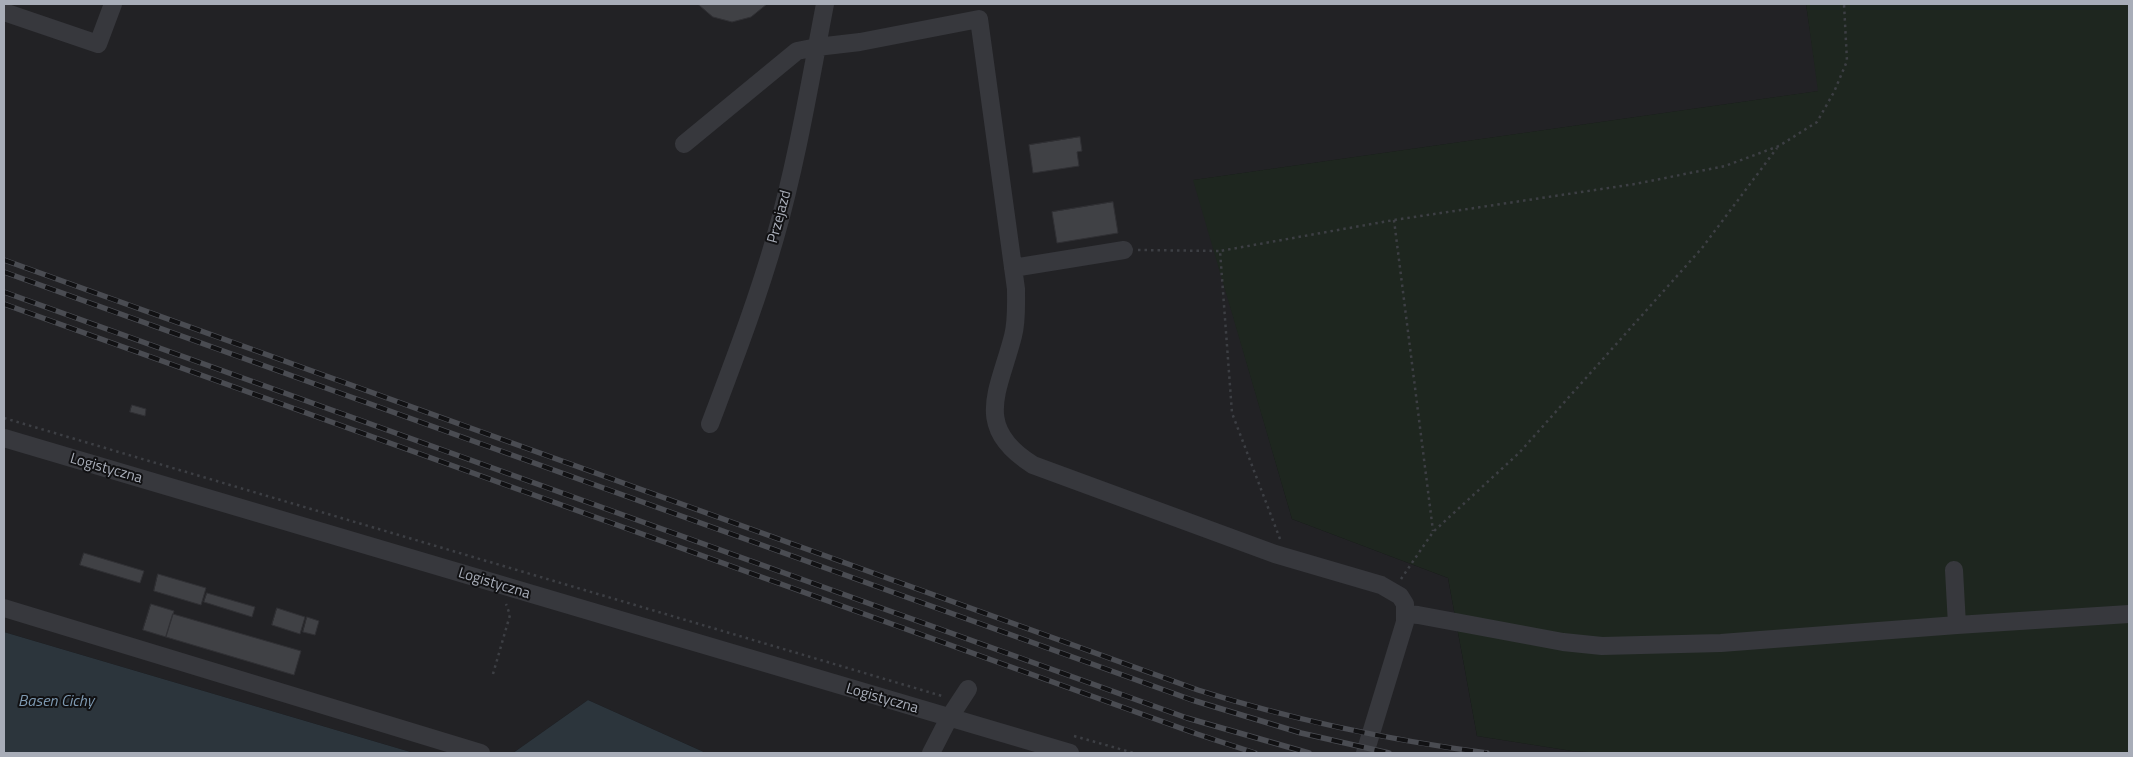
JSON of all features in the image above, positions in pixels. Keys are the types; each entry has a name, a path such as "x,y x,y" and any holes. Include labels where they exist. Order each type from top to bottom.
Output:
{"street":[{"path":"4,12 98,44 113,4"},
{"name":"Przejazd","path":"710,424 756,302 775,238 789,184 825,4"},
{"path":"684,144 797,51 860,42 979,19 1016,289 1014,334 999,382 995,404 995,419 999,432 1008,446 1019,456 1033,465 1062,477 1286,557 1381,586 1400,596 1405,604 1406,614 1365,753"},
{"path":"1013,268 1124,250"},
{"name":"Logistyczna","path":"4,438 1070,753"},
{"name":"Logistyczna","path":"4,443 39,449"},
{"path":"1954,570 1956,625"},
{"path":"4,608 480,753"},
{"path":"1406,614 1563,642 1602,646 1721,643 2129,614"},
{"path":"931,753 963,696"}],"path":[{"path":"1124,250 1220,251 1394,220 1634,184 1725,166 1778,146 1817,122 1834,92 1847,61 1844,4"},
{"path":"1393,591 1433,532 1526,446 1702,248 1778,146"},
{"path":"1394,220 1433,532"},
{"path":"1220,251 1232,413 1266,498 1286,557"},
{"path":"4,418 769,644 963,696"},
{"path":"493,674 510,615 506,603 498,596 490,593 499,564"}],"shaded area":[{"path":"4,4 1806,4 1819,91 1194,180 1292,519 1448,578 1477,736 1572,751 1603,753 706,753 588,700 513,753 414,753 4,632"},
{"path":"1806,4 2129,4 2129,753 1603,753 1572,751 1477,736 1448,578 1292,519 1193,180 1818,91"}],"water":[{"name":"Basen Cichy","path":"4,632 414,753 4,753"},
{"path":"588,700 706,753 513,753"}],"building":[{"path":"698,4 767,4 751,17 732,22 713,17"},
{"path":"1080,137 1082,151 1077,152 1079,166 1033,173 1029,145"},
{"path":"1113,202 1118,233 1057,243 1052,212"},
{"path":"132,405 146,409 145,416 130,412"},
{"path":"84,553 144,571 140,583 80,565"},
{"path":"158,574 206,588 201,605 154,591"},
{"path":"207,593 255,607 252,617 204,602"},
{"path":"151,604 174,611 166,637 143,630"},
{"path":"277,608 305,617 300,634 272,625"},
{"path":"173,614 301,651 294,675 166,637"},
{"path":"307,617 319,621 315,635 303,632"}],"railway":[{"path":"4,260 1198,690 1269,711 1341,728 1487,753"},
{"path":"4,272 1192,700 1301,733 1389,753"},
{"path":"4,292 1187,718 1309,753"},
{"path":"4,304 1197,734 1255,753"}]}
